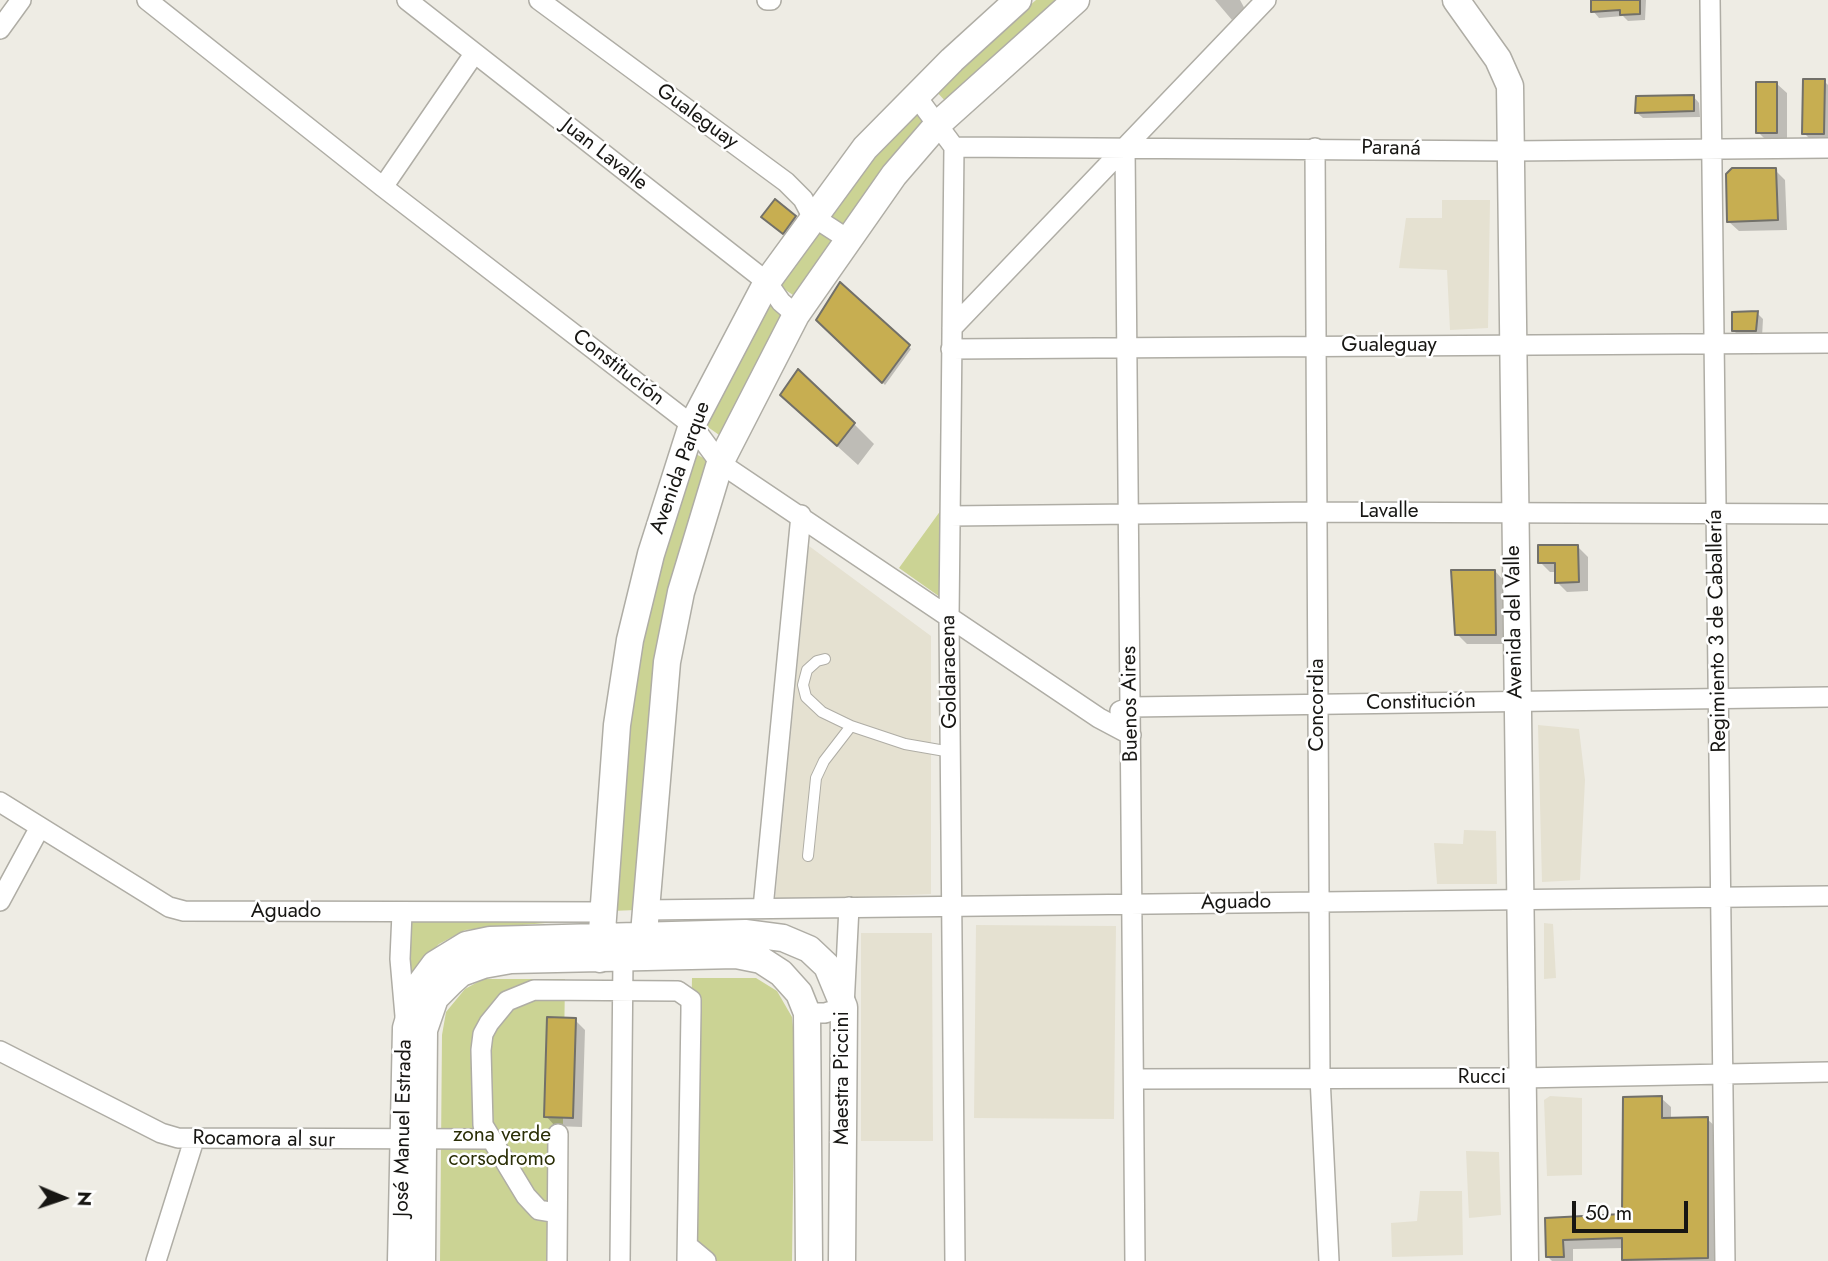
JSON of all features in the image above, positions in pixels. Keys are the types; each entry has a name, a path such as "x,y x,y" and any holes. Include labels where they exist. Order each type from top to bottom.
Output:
{"main road":[{"name":"Avenida Parque","path":"622,938 617,725 630,640 650,554 692,425 767,282 864,148 1017,0"},
{"name":"Avenida Parque","path":"622,938 681,592 720,463 796,315 894,175 939,124 1076,0"},
{"name":"Avenida del Valle","path":"1456,0 1498,59 1510,86 1513,512 1525,1261"},
{"name":"Maestra Piccini","path":"622,938 745,933 783,938 809,949 827,966 845,1007 842,1261"},
{"name":"Maestra Piccini","path":"622,938 761,960 799,993 807,1013 809,1261"},
{"name":"José Manuel Estrada","path":"422,1261 406,1028 418,987 435,964 466,945 490,940 622,938"},
{"path":"414,1140 424,1030 435,998 451,982 461,973 483,965 622,938"},
{"name":"José Manuel Estrada","path":"401,1261 414,1140"}],"street":[{"path":"0,29 21,0"},
{"name":"Constitución","path":"147,0 383,187 692,425 720,463 801,515 1099,719 1131,735"},
{"name":"Juan Lavalle","path":"407,0 767,282 781,302 796,315"},
{"name":"Gualeguay","path":"538,0 786,182 803,199 813,216 849,240"},
{"path":"952,328 1266,0"},
{"name":"Regimiento 3 de Caballería","path":"1710,0 1725,1261"},
{"path":"383,187 474,54"},
{"path":"916,96 954,147"},
{"name":"Paraná","path":"954,147 1511,151 1828,148"},
{"name":"Goldaracena","path":"954,147 949,618 954,906 955,1261"},
{"name":"Buenos Aires","path":"1125,147 1135,1261"},
{"name":"Concordia","path":"1315,148 1320,1077 1329,1261"},
{"name":"Gualeguay","path":"951,349 1828,343"},
{"name":"Lavalle","path":"950,516 1317,512 1828,514"},
{"path":"763,908 801,515"},
{"name":"Constitución","path":"1099,719 1131,707 1828,697"},
{"name":"Aguado","path":"0,802 169,907 196,911 402,913 622,938 763,908 1828,896"},
{"path":"0,901 40,827"},
{"path":"807,1013 825,1013 845,1007 849,907"},
{"path":"402,913 400,959 406,1028"},
{"path":"620,1261 622,938"},
{"path":"557,1213 540,1210 526,1196 489,1139 481,1111 483,1034 498,1010 520,993 534,990 678,991 691,1000 687,1254 706,1261"},
{"name":"Rocamora al sur","path":"0,1051 161,1133 194,1140 489,1139"},
{"name":"Rucci","path":"1135,1079 1521,1078 1828,1072"},
{"path":"557,1261 558,1134"},
{"path":"156,1261 194,1140"}],"lane":[{"path":"825,659 817,661 807,670 803,685 806,697 822,712 851,726 905,744 951,752"},
{"path":"808,856 816,778 824,761 851,726"}],"shaded area":[{"path":"1442,200 1490,200 1488,328 1450,330 1447,270 1399,268 1406,218 1442,218"},
{"path":"809,546 931,636 931,894 775,901"},
{"path":"1538,725 1579,729 1585,780 1580,880 1542,882"},
{"path":"1464,830 1496,831 1497,884 1437,884 1434,843 1463,844"},
{"path":"1544,923 1553,924 1556,978 1544,979"},
{"path":"976,925 1116,926 1114,1119 974,1118"},
{"path":"861,933 932,933 933,1141 861,1141"},
{"path":"1550,1096 1582,1098 1582,1175 1547,1176 1544,1100"},
{"path":"1466,1151 1499,1152 1501,1215 1469,1218"},
{"path":"1420,1191 1462,1191 1463,1255 1392,1257 1391,1223 1417,1221"}],"green space":[{"path":"1036,0 1064,0 947,103 935,90 939,85"},
{"path":"915,110 929,125 846,227 824,214"},
{"path":"815,226 835,241 799,299 775,283"},
{"path":"769,300 785,317 722,437 705,425"},
{"path":"696,454 714,464 636,910 611,911 623,725 651,590"},
{"path":"941,510 940,597 899,568"},
{"path":"411,920 569,921 465,930 439,944 410,974"},
{"path":"692,978 756,978 777,991 792,1017 795,1047 792,1261 686,1261"},
{"name":"zona verde corsodromo","path":"483,979 565,979 561,1261 440,1261 442,1035 446,1012 465,989"}],"building":[{"path":"1591,0 1640,0 1640,14 1620,15 1620,10 1591,12"},
{"path":"1803,79 1825,79 1824,134 1802,134"},
{"path":"1756,82 1777,82 1777,133 1756,133"},
{"path":"1694,95 1694,111 1635,113 1636,96"},
{"path":"1732,168 1776,168 1778,220 1727,222 1726,174"},
{"path":"775,199 796,216 783,234 761,217"},
{"path":"840,282 910,345 882,383 816,320"},
{"path":"1758,311 1756,331 1732,331 1732,312"},
{"path":"798,369 855,423 837,446 780,395"},
{"path":"1538,545 1578,545 1579,582 1555,583 1555,563 1538,563"},
{"path":"1451,570 1495,570 1496,635 1455,635"},
{"path":"547,1017 576,1018 573,1118 544,1117"},
{"path":"1662,1096 1662,1118 1708,1117 1708,1258 1622,1260 1622,1238 1563,1240 1564,1257 1546,1257 1545,1218 1622,1214 1623,1097"}]}
